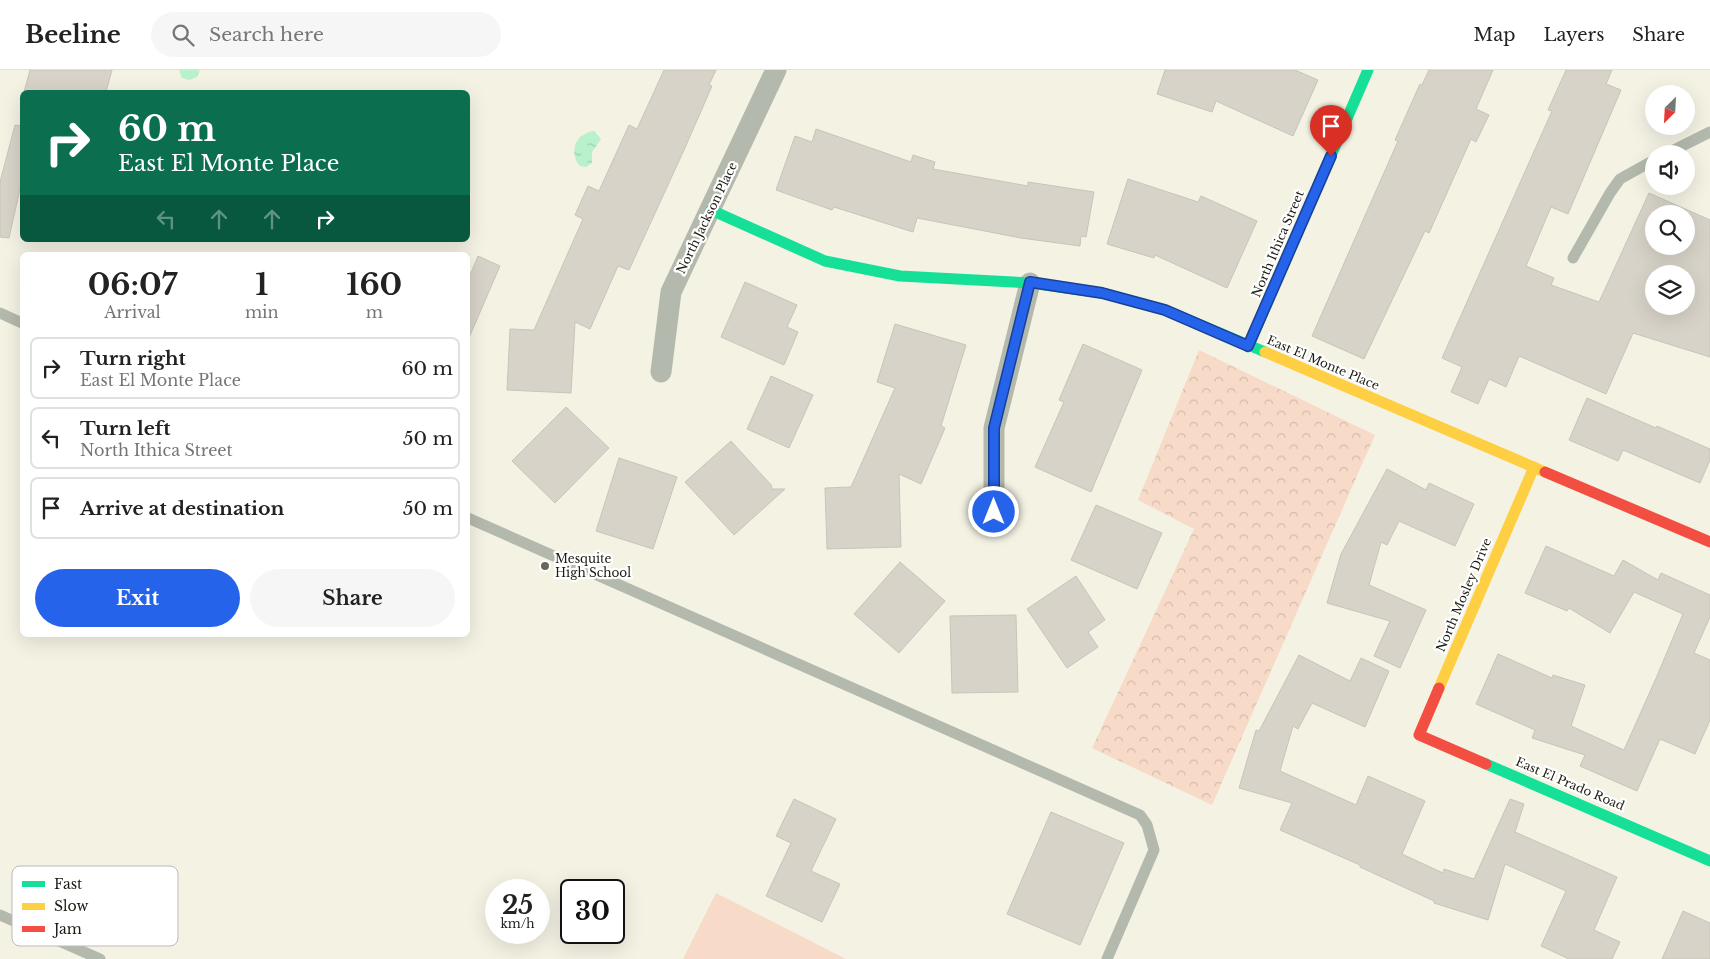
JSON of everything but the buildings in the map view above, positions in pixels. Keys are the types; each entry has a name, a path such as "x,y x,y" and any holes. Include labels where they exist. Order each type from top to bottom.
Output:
{"street":[{"name":"North Jackson Place","path":"662,372 671,292 712,210 776,70"},
{"name":"North Ithica Street","path":"1248,346 1368,70"},
{"name":"East El Monte Place","path":"712,210 825,261 900,276 1030,282 1102,293 1165,310 1710,542"},
{"path":"994,512 994,428 1030,282"},
{"name":"North Mosley Drive","path":"1419,735 1534,467"},
{"name":"East El Prado Road","path":"1419,735 1710,861"}],"lane":[{"path":"1684,145 1710,132"},
{"path":"1573,258 1610,193 1620,180 1645,165"},
{"path":"0,313 20,322"},
{"path":"470,519 1140,815 1152,839 1154,850 1106,959"},
{"path":"0,916 12,921"},
{"path":"70,946 100,959"}],"green space":[{"path":"1199,350 1375,435 1212,805 1092,748 1194,529 1138,500"},
{"path":"716,893 846,959 683,959"}],"water":[{"path":"179,70 200,70 197,77 189,80 182,78"},
{"path":"594,131 601,139 592,152 592,163 586,167 580,166 575,155 575,145 582,136"}],"traffic: fast":[{"path":"1248,347 1368,70"},
{"path":"711,210 825,261 900,276 1030,283 1102,293 1165,310 1265,352"},
{"path":"1486,764 1710,861"}],"traffic: slow":[{"path":"1265,352 1545,472"},
{"path":"1439,688 1534,467"}],"traffic: jam":[{"path":"1545,472 1710,542"},
{"path":"1439,688 1419,735 1486,764"}],"place":[{"name":"Mesquite High School","path":"545,566"}],"route":[{"path":"994,512 994,428 1030,282 1102,293 1165,310 1248,346 1331,156"}]}
